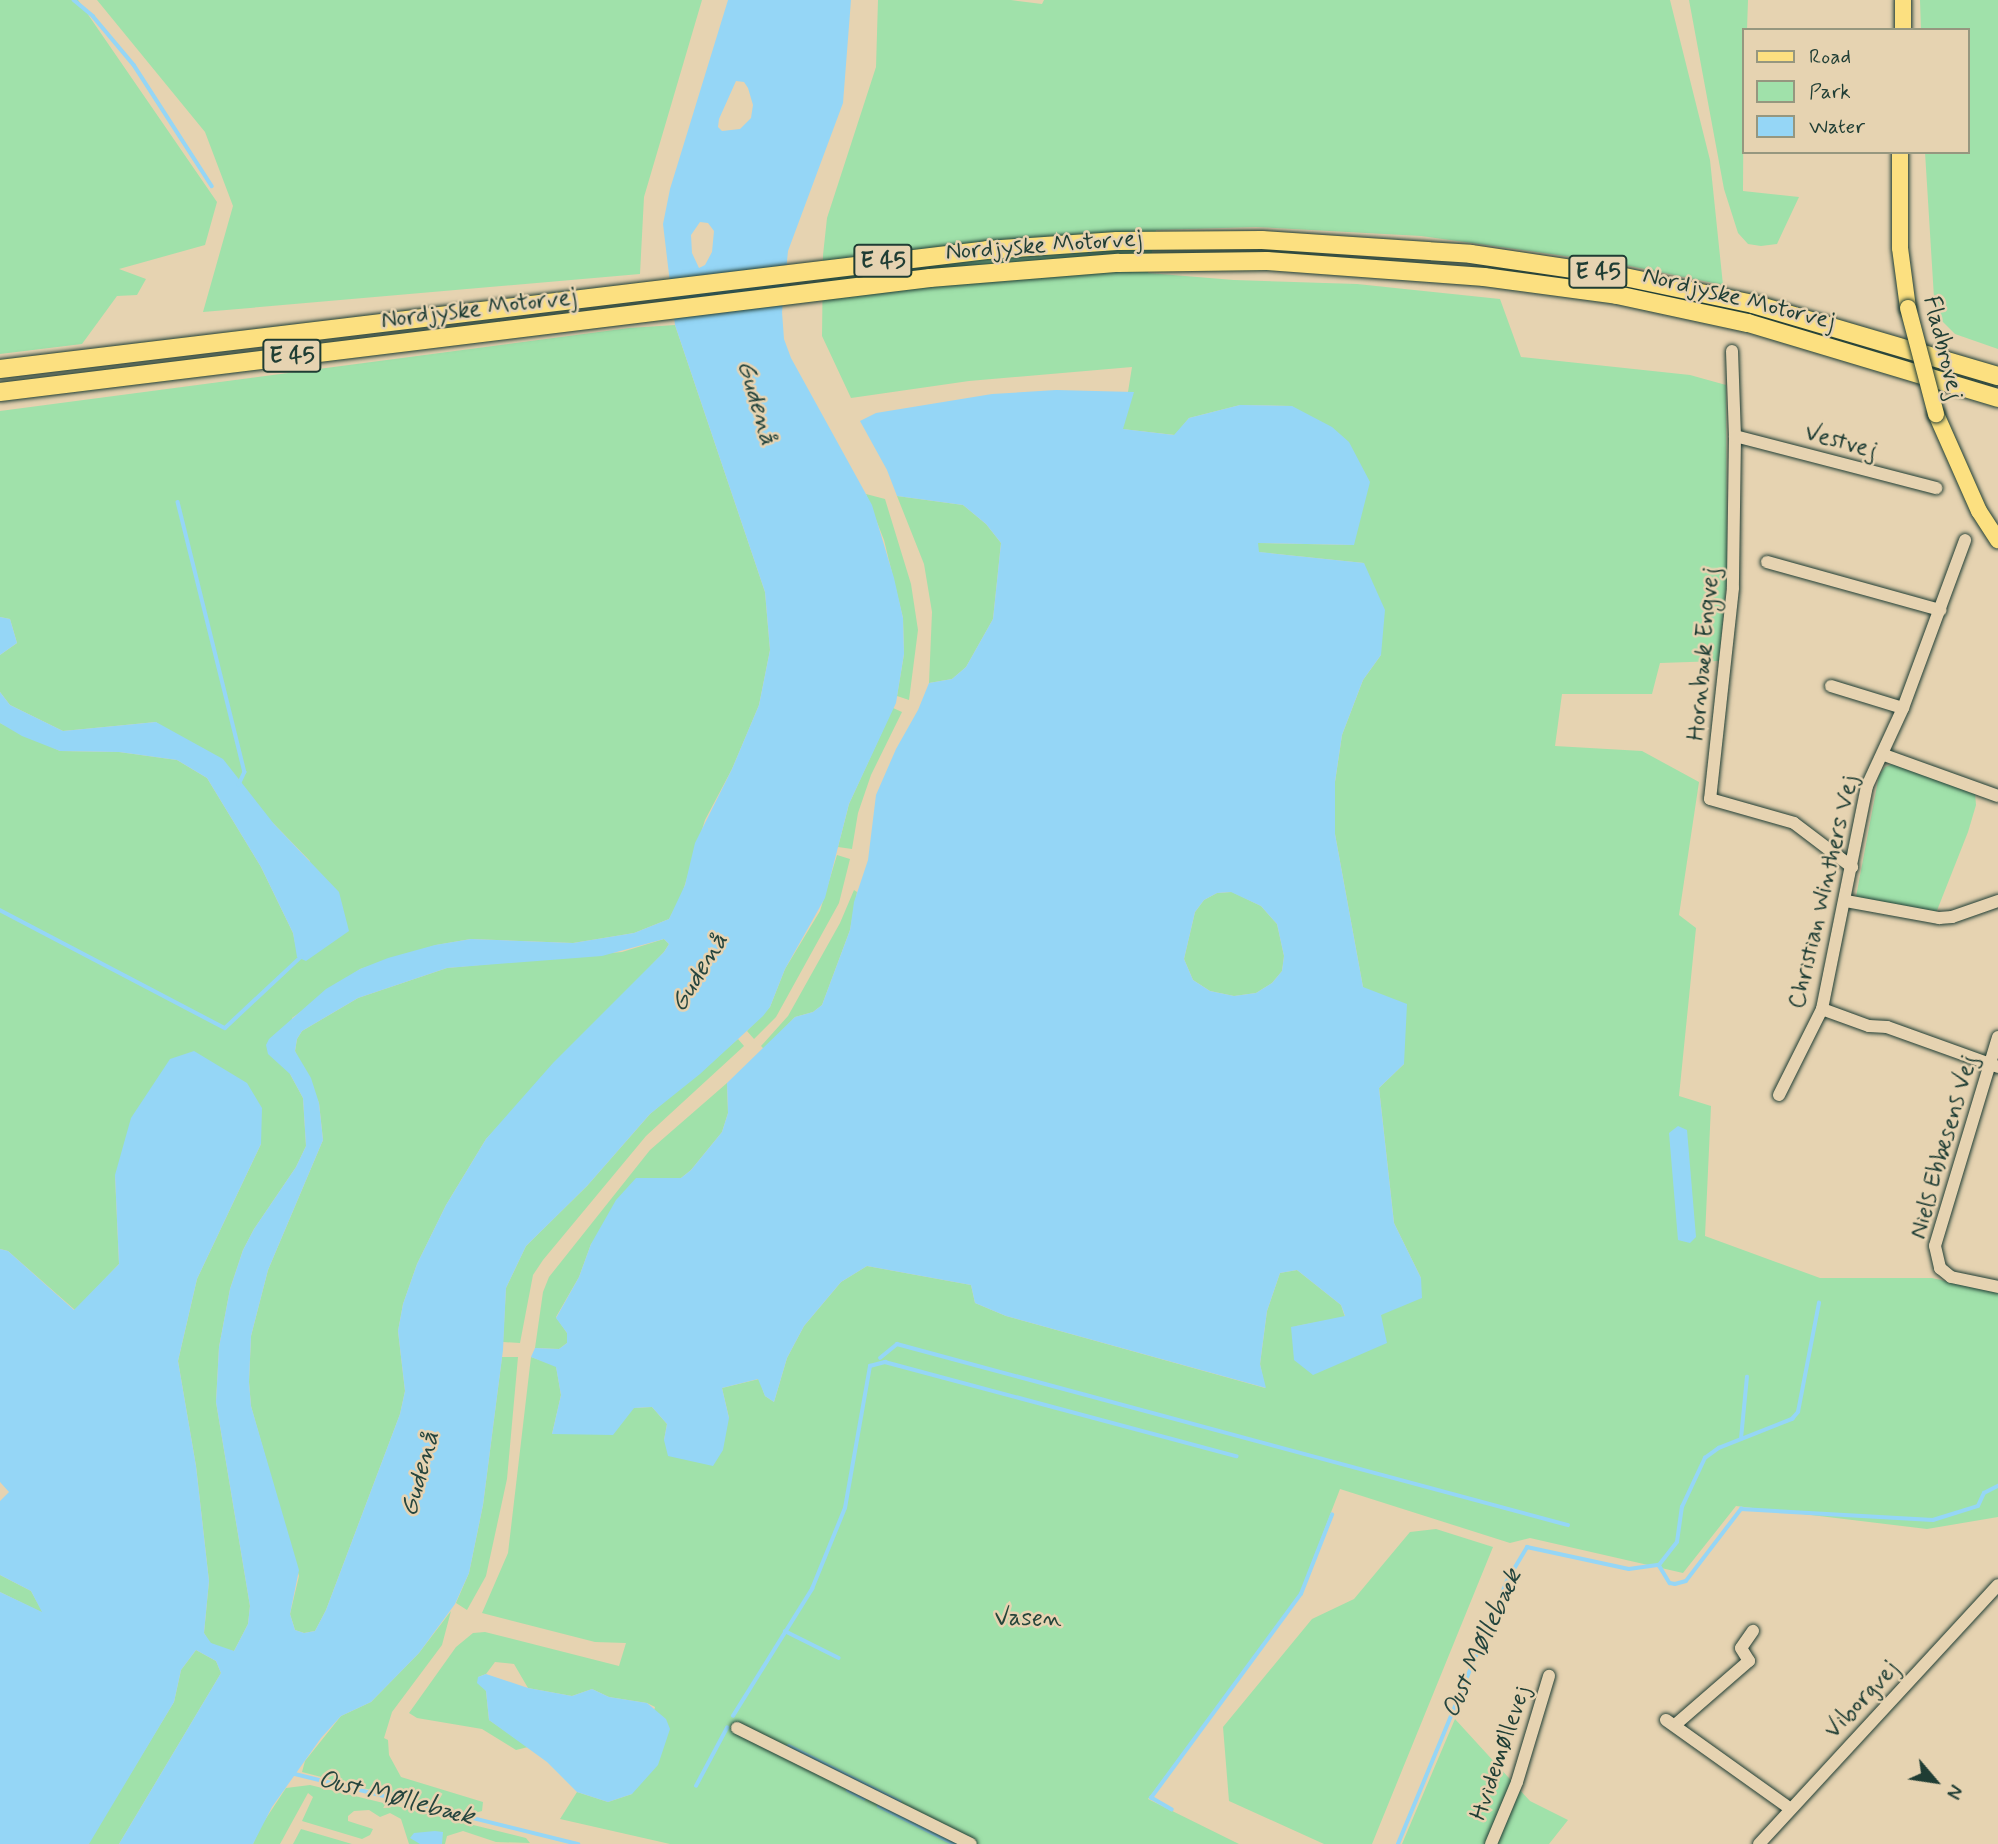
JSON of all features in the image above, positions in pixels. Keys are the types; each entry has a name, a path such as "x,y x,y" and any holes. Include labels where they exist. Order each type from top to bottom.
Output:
{"highway":[{"name":"Nordjyske Motorvej","path":"0,367 988,250 1186,240 1262,240 1471,254 1620,276 1753,304 1998,376"},
{"name":"Nordjyske Motorvej","path":"0,392 990,272 1186,262 1268,261 1485,276 1617,295 1748,323 1998,398"}],"main road":[{"path":"1903,0 1903,28"},
{"name":"Fladbrovej","path":"1900,154 1900,248 1908,309 1937,414 1979,511 1998,540"}],"street":[{"name":"Hornbæk Engvej","path":"1732,351 1735,436 1733,588 1710,799 1794,823 1852,867"},
{"name":"Vestvej","path":"1735,436 1936,488"},
{"name":"Christian Winthers Vej","path":"1779,1095 1822,1009 1846,901 1867,786 1884,755 1903,708 1965,541"},
{"path":"1767,562 1940,610"},
{"path":"1831,686 1903,708"},
{"path":"1884,755 1998,796"},
{"path":"1846,901 1939,918 1952,917 1998,901"},
{"path":"1822,1009 1869,1026 1887,1027 1993,1065"},
{"name":"Niels Ebbesens Vej","path":"1998,1037 1993,1065 1935,1246 1940,1268 1951,1277 1998,1287"},
{"name":"Viborgvej","path":"1759,1844 1998,1585"},
{"path":"1754,1632 1741,1648 1749,1661 1671,1723 1791,1809"},
{"name":"Hvidemøllevej","path":"1491,1844 1517,1782 1549,1676"},
{"path":"737,1728 971,1844"}],"green space":[{"path":"0,0 78,0 217,202 205,245 119,269 146,279 137,295 117,296 82,344 0,354"},
{"path":"97,0 702,0 644,197 640,274 203,312 233,206 205,132"},
{"name":"Vasen","path":"878,0 1011,0 1042,4 1044,0 1670,0 1710,160 1723,285 1615,263 1421,236 1256,227 1156,230 1148,273 1234,280 1357,284 1500,299 1521,357 1690,375 1726,385 1727,577 1719,661 1660,663 1652,694 1562,694 1555,746 1642,751 1699,782 1679,915 1696,928 1679,1096 1711,1106 1705,1236 1820,1278 1932,1278 1998,1293 1998,1517 1927,1529 1736,1506 1683,1573 1530,1538 1510,1543 1340,1489 1298,1598 1148,1799 1239,1844 670,1844 560,1819 577,1792 608,1802 632,1794 655,1707 647,1703 609,1697 592,1689 572,1696 528,1688 514,1664 495,1662 486,1674 478,1677 486,1691 489,1720 528,1747 516,1750 482,1729 417,1718 409,1713 456,1647 473,1633 485,1632 619,1666 626,1643 595,1642 482,1613 508,1553 531,1357 556,1366 561,1395 552,1434 634,1408 652,1407 667,1424 664,1440 729,1418 722,1388 759,1379 765,1396 774,1402 787,1358 804,1326 841,1282 867,1266 971,1285 975,1303 1006,1316 1265,1388 1260,1364 1267,1311 1280,1273 1297,1270 1341,1305 1345,1317 1291,1327 1381,1315 1421,1278 1394,1223 1379,1088 1404,1064 1363,987 1335,834 1335,782 1342,735 1363,680 1381,655 1364,563 1258,552 1258,543 1354,545 1292,406 1240,405 1189,418 1175,435 1122,429 1132,367 969,381 851,398 822,336 823,255 827,218 876,67"},
{"path":"1689,0 1748,0 1747,28 1742,28 1743,191 1799,197 1777,244 1748,244 1738,233 1724,189"},
{"path":"1920,0 1998,0 1998,349 1955,334 1935,314 1925,154 1970,154 1970,28 1921,28"},
{"path":"675,325 765,592 770,650 759,705 732,769 705,820 682,894 669,919 634,933 573,943 471,939 436,945 360,969 292,1018 290,1074 303,1098 306,1146 296,1167 243,1250 230,1289 219,1347 216,1402 250,1606 248,1624 234,1651 226,1650 210,1643 204,1633 209,1581 196,1466 178,1361 197,1279 261,1144 115,1175 119,1264 75,1310 8,1251 0,1249 0,723 60,751 119,752 177,760 207,778 261,867 293,933 298,957 310,861 274,824 156,722 63,731 10,705 0,692 0,655 17,643 10,619 0,617 0,411 629,328"},
{"path":"866,494 885,499 911,584 918,630 909,700 897,696 904,654 903,618 884,540"},
{"path":"897,496 963,505 986,524 1001,543 993,619 966,667 952,679 929,683 932,612 924,564"},
{"path":"893,708 902,712 871,775 858,813 852,849 838,847 849,804"},
{"path":"1893,764 1975,793 1976,805 1968,832 1936,913 1856,897 1879,775 1885,767"},
{"path":"837,855 850,859 839,903 776,1017 754,1039 747,1031 770,1007 785,969 820,911"},
{"path":"854,890 857,892 850,930 822,1005 813,1012 795,1017 764,1049 761,1046 788,1016 840,923"},
{"path":"1232,892 1261,906 1277,924 1284,956 1282,971 1272,983 1256,993 1234,996 1210,991 1193,980 1184,959 1195,912 1204,900 1217,893"},
{"path":"664,939 669,944 664,952 486,1139 446,1205 417,1264 403,1304 398,1331 405,1391 400,1414 326,1610 315,1631 304,1633 295,1630 290,1614 299,1576 251,1406 249,1382 251,1336 268,1270 323,1140 319,1103 295,1051 297,1039 302,1031 358,998 447,968 622,952"},
{"path":"738,1039 744,1046 646,1136 543,1260 533,1275 520,1343 503,1342 506,1288 526,1246 587,1186 650,1114"},
{"path":"727,1083 728,1113 722,1132 691,1170 681,1178 667,1179 591,1244 579,1277 556,1317 567,1333 567,1343 559,1349 535,1348 543,1292 549,1277 650,1150"},
{"path":"502,1357 518,1357 507,1479 486,1576 467,1610 456,1603 469,1573 483,1505"},
{"path":"1436,1529 1493,1547 1372,1844 1324,1844 1229,1801 1223,1727 1312,1619 1354,1599 1410,1532"},
{"path":"0,1575 31,1591 43,1613 0,1592"},
{"path":"451,1611 442,1645 392,1712 384,1738 388,1740 389,1755 401,1777 483,1802 482,1811 467,1815 302,1772 305,1761 341,1716 371,1702 419,1653"},
{"path":"196,1650 216,1661 221,1673 119,1844 88,1844 174,1702 181,1670"},
{"path":"1455,1719 1530,1801 1568,1820 1549,1844 1402,1844"},
{"path":"310,1785 526,1838 530,1843 496,1842 463,1831 447,1836 445,1844 409,1844 401,1819 390,1813 380,1817 369,1810 354,1811 348,1816 348,1821 373,1829 370,1835 362,1839 302,1821 313,1797 308,1793 280,1844 253,1844 261,1826 286,1788"},
{"path":"301,1829 352,1844 293,1844"}],"water":[{"name":"Gudenå","path":"728,0 851,0 843,103 788,251 782,312 784,339 791,358 872,505 903,618 904,654 896,703 849,804 825,898 785,969 770,1007 763,1016 700,1074 650,1114 587,1186 526,1246 506,1288 503,1350 483,1505 469,1573 455,1604 419,1653 371,1702 341,1716 321,1738 272,1807 253,1844 119,1844 221,1673 216,1661 196,1650 181,1670 174,1702 89,1844 0,1844 0,1592 42,1612 31,1591 0,1575 0,1501 9,1492 0,1482 0,1249 8,1251 74,1310 119,1264 115,1175 131,1118 170,1059 194,1051 247,1083 262,1108 261,1144 197,1279 178,1361 196,1466 209,1581 204,1633 211,1643 234,1651 248,1624 250,1606 216,1402 219,1347 230,1289 243,1250 296,1167 306,1146 303,1098 290,1074 268,1054 266,1045 269,1039 326,989 360,969 388,958 435,945 471,939 573,943 634,933 669,919 685,885 695,843 732,769 759,705 770,650 765,592 675,325 663,224 670,189","holes":["736,81 744,82 748,88 753,105 751,118 740,129 722,131 718,127 719,119","700,222 708,223 714,231 712,252 705,265 699,268 692,253 691,235","664,939 669,944 553,1063 486,1139 446,1205 417,1264 403,1304 398,1331 405,1391 400,1414 326,1610 315,1631 304,1633 295,1630 290,1614 299,1570 251,1406 249,1382 251,1336 268,1270 323,1140 319,1103 311,1078 295,1051 297,1039 302,1031 358,998 447,968 602,956"]},
{"path":"1056,390 1134,392 1123,429 1174,435 1189,418 1240,405 1292,406 1332,427 1349,442 1370,482 1354,545 1258,543 1259,552 1364,563 1385,610 1381,655 1363,680 1342,735 1335,782 1335,834 1363,987 1407,1004 1404,1064 1379,1088 1394,1223 1421,1278 1422,1298 1381,1315 1387,1343 1313,1375 1294,1360 1291,1327 1345,1316 1341,1305 1297,1270 1280,1273 1267,1311 1260,1364 1266,1388 1006,1316 975,1303 971,1285 867,1266 841,1282 804,1326 787,1358 774,1402 765,1396 758,1379 722,1388 729,1418 723,1450 713,1466 668,1456 664,1440 667,1424 652,1407 634,1408 613,1435 552,1434 561,1395 556,1367 531,1357 535,1348 559,1349 567,1343 567,1333 556,1318 579,1277 591,1244 616,1200 636,1178 681,1178 691,1170 722,1132 728,1113 727,1083 795,1017 813,1012 822,1005 850,930 854,902 868,860 876,795 896,749 918,710 929,683 952,679 966,667 993,619 1001,543 986,524 963,505 897,496 887,470 860,421 876,413 992,394","holes":["1231,892 1261,906 1277,924 1284,956 1282,971 1272,983 1256,993 1234,996 1210,991 1193,980 1184,959 1195,912 1204,900 1217,893"]},
{"path":"0,617 10,619 17,643 0,655"},
{"path":"0,692 10,705 63,731 156,722 223,759 274,824 339,892 349,931 306,961 297,957 293,933 261,867 207,778 177,760 119,752 60,751 22,736 0,723"},
{"path":"1678,1126 1687,1130 1696,1237 1690,1243 1678,1240 1669,1133"},
{"path":"486,1674 528,1688 572,1696 592,1689 609,1697 647,1703 666,1719 670,1729 658,1765 632,1794 608,1802 577,1792 547,1762 489,1720 486,1691 477,1683 478,1677"},
{"path":"443,1832 442,1844 420,1844 410,1838 414,1833"}],"waterway":[{"path":"74,0 93,16 134,65 212,186"},
{"path":"178,502 245,772 239,785"},
{"path":"0,910 225,1028 302,956"},
{"path":"1659,1565 1677,1542 1682,1507 1705,1458 1719,1448 1792,1419 1798,1412 1819,1303"},
{"path":"880,1358 897,1344 1568,1525"},
{"path":"733,1716 812,1589 845,1508 870,1366 885,1362 1237,1456"},
{"path":"1741,1439 1747,1377"},
{"name":"Oust Møllebæk","path":"1398,1844 1508,1579 1527,1547 1629,1569 1659,1565 1670,1583 1675,1584 1686,1581 1741,1509 1933,1520 1978,1506 1984,1493 1998,1486"},
{"path":"1172,1810 1151,1798 1301,1594 1332,1515"},
{"path":"785,1631 839,1658"},
{"path":"696,1786 727,1728"},
{"path":"789,1746 900,1802"},
{"name":"Oust Møllebæk","path":"291,1773 578,1844"},
{"path":"848,1790 864,1798"},
{"path":"879,1806 955,1844"}]}
